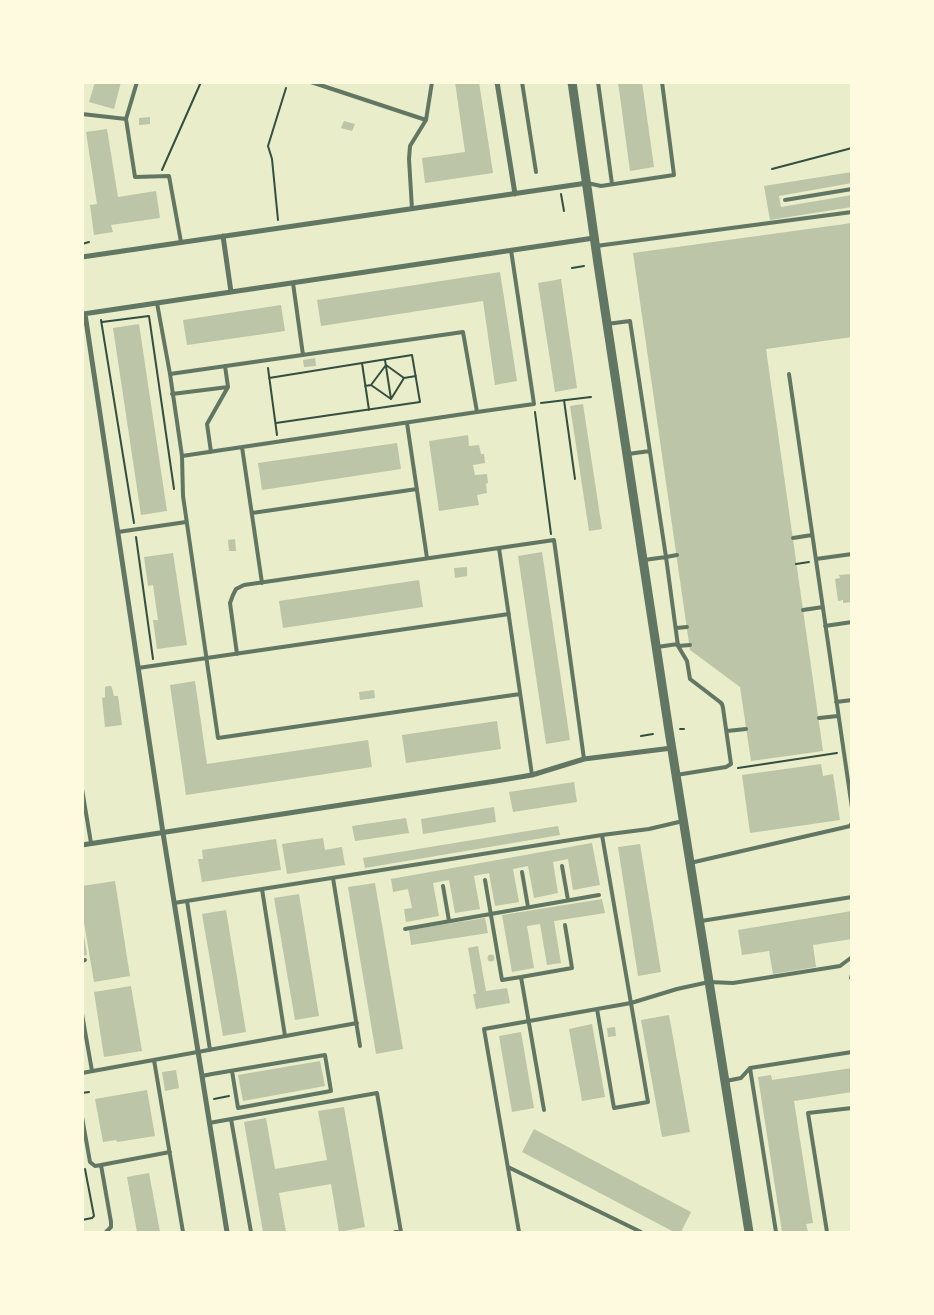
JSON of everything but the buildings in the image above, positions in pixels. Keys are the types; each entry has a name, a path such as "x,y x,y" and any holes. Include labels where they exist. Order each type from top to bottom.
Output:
{"street":[{"path":"497,82 515,194"},
{"path":"572,82 683,821 749,1232"},
{"path":"82,257 587,183"},
{"path":"223,236 231,292"},
{"path":"227,1232 174,903 84,314 511,250 595,242"},
{"path":"82,845 532,775 584,760 672,748"}],"lane":[{"path":"137,82 126,119 135,177 169,176 181,242"},
{"path":"311,82 426,120"},
{"path":"412,209 410,146 426,120 432,82"},
{"path":"522,82 536,172"},
{"path":"598,82 612,184"},
{"path":"587,183 601,186 674,175 662,82"},
{"path":"82,114 126,119"},
{"path":"785,200 852,189"},
{"path":"595,242 852,212"},
{"path":"182,456 477,412 534,406 511,250"},
{"path":"293,283 303,355"},
{"path":"157,303 182,456 186,522 218,738 520,694"},
{"path":"607,324 630,321 678,645 687,661 690,679 722,704 727,732 731,764 676,775"},
{"path":"170,374 463,332 477,412"},
{"path":"211,452 207,424 228,387 225,366"},
{"path":"789,374 838,716 849,772 852,808"},
{"path":"172,394 228,387"},
{"path":"407,423 427,558"},
{"path":"242,447 262,583"},
{"path":"627,454 650,451"},
{"path":"252,513 417,489"},
{"path":"118,532 186,522"},
{"path":"793,538 812,536"},
{"path":"237,654 230,603 232,595 244,585 554,540 584,760"},
{"path":"499,548 532,775"},
{"path":"816,560 852,554"},
{"path":"644,560 677,555"},
{"path":"803,610 823,607"},
{"path":"138,668 508,614"},
{"path":"825,626 852,622"},
{"path":"676,628 687,627"},
{"path":"657,647 690,645"},
{"path":"836,702 852,700"},
{"path":"819,718 838,716"},
{"path":"727,732 746,729"},
{"path":"82,790 90,843"},
{"path":"174,903 649,829 683,821"},
{"path":"690,863 846,828 852,823"},
{"path":"597,1009 614,1108 648,1102 602,835"},
{"path":"562,866 568,900"},
{"path":"522,872 528,907"},
{"path":"333,878 360,1046"},
{"path":"485,880 502,980 572,968 564,925"},
{"path":"443,886 449,921"},
{"path":"262,889 284,1036"},
{"path":"404,928 598,895"},
{"path":"700,921 852,898"},
{"path":"187,901 210,1050"},
{"path":"519,1232 484,1029 631,1003 677,989 709,982 732,983 840,966 852,957"},
{"path":"522,977 544,1110"},
{"path":"82,1014 92,1071"},
{"path":"82,1073 356,1023"},
{"path":"726,1081 741,1078 750,1068 852,1052"},
{"path":"202,1076 325,1055 331,1091 238,1108 232,1071"},
{"path":"154,1060 183,1232"},
{"path":"750,1068 776,1232"},
{"path":"210,1123 377,1093 401,1232 395,1232"},
{"path":"827,1232 808,1113 852,1108"},
{"path":"82,1117 90,1162 95,1166 170,1152"},
{"path":"231,1119 250,1232"},
{"path":"101,1165 111,1222 111,1228 106,1232"},
{"path":"508,1167 641,1232"}],"path":[{"path":"162,176 162,168 200,82"},
{"path":"278,220 272,159 268,146 286,88"},
{"path":"772,169 852,148"},
{"path":"560,187 564,211"},
{"path":"82,244 89,242"},
{"path":"572,268 584,266"},
{"path":"98,312 102,322 135,530 154,666"},
{"path":"102,322 149,316 175,494"},
{"path":"269,378 412,355 416,376 420,402 276,423"},
{"path":"267,360 278,442"},
{"path":"385,360 391,399"},
{"path":"362,363 369,410"},
{"path":"386,365 404,378 416,376"},
{"path":"365,386 371,385 386,365"},
{"path":"391,399 404,378"},
{"path":"371,385 391,399"},
{"path":"552,536 534,406 591,397"},
{"path":"564,400 575,478"},
{"path":"796,564 816,560"},
{"path":"641,736 654,734"},
{"path":"728,766 736,768 844,753"},
{"path":"82,1093 89,1092"},
{"path":"212,1100 236,1095"},
{"path":"82,1220 94,1216 84,1164"},
{"path":"82,1182 87,1181"}]}
